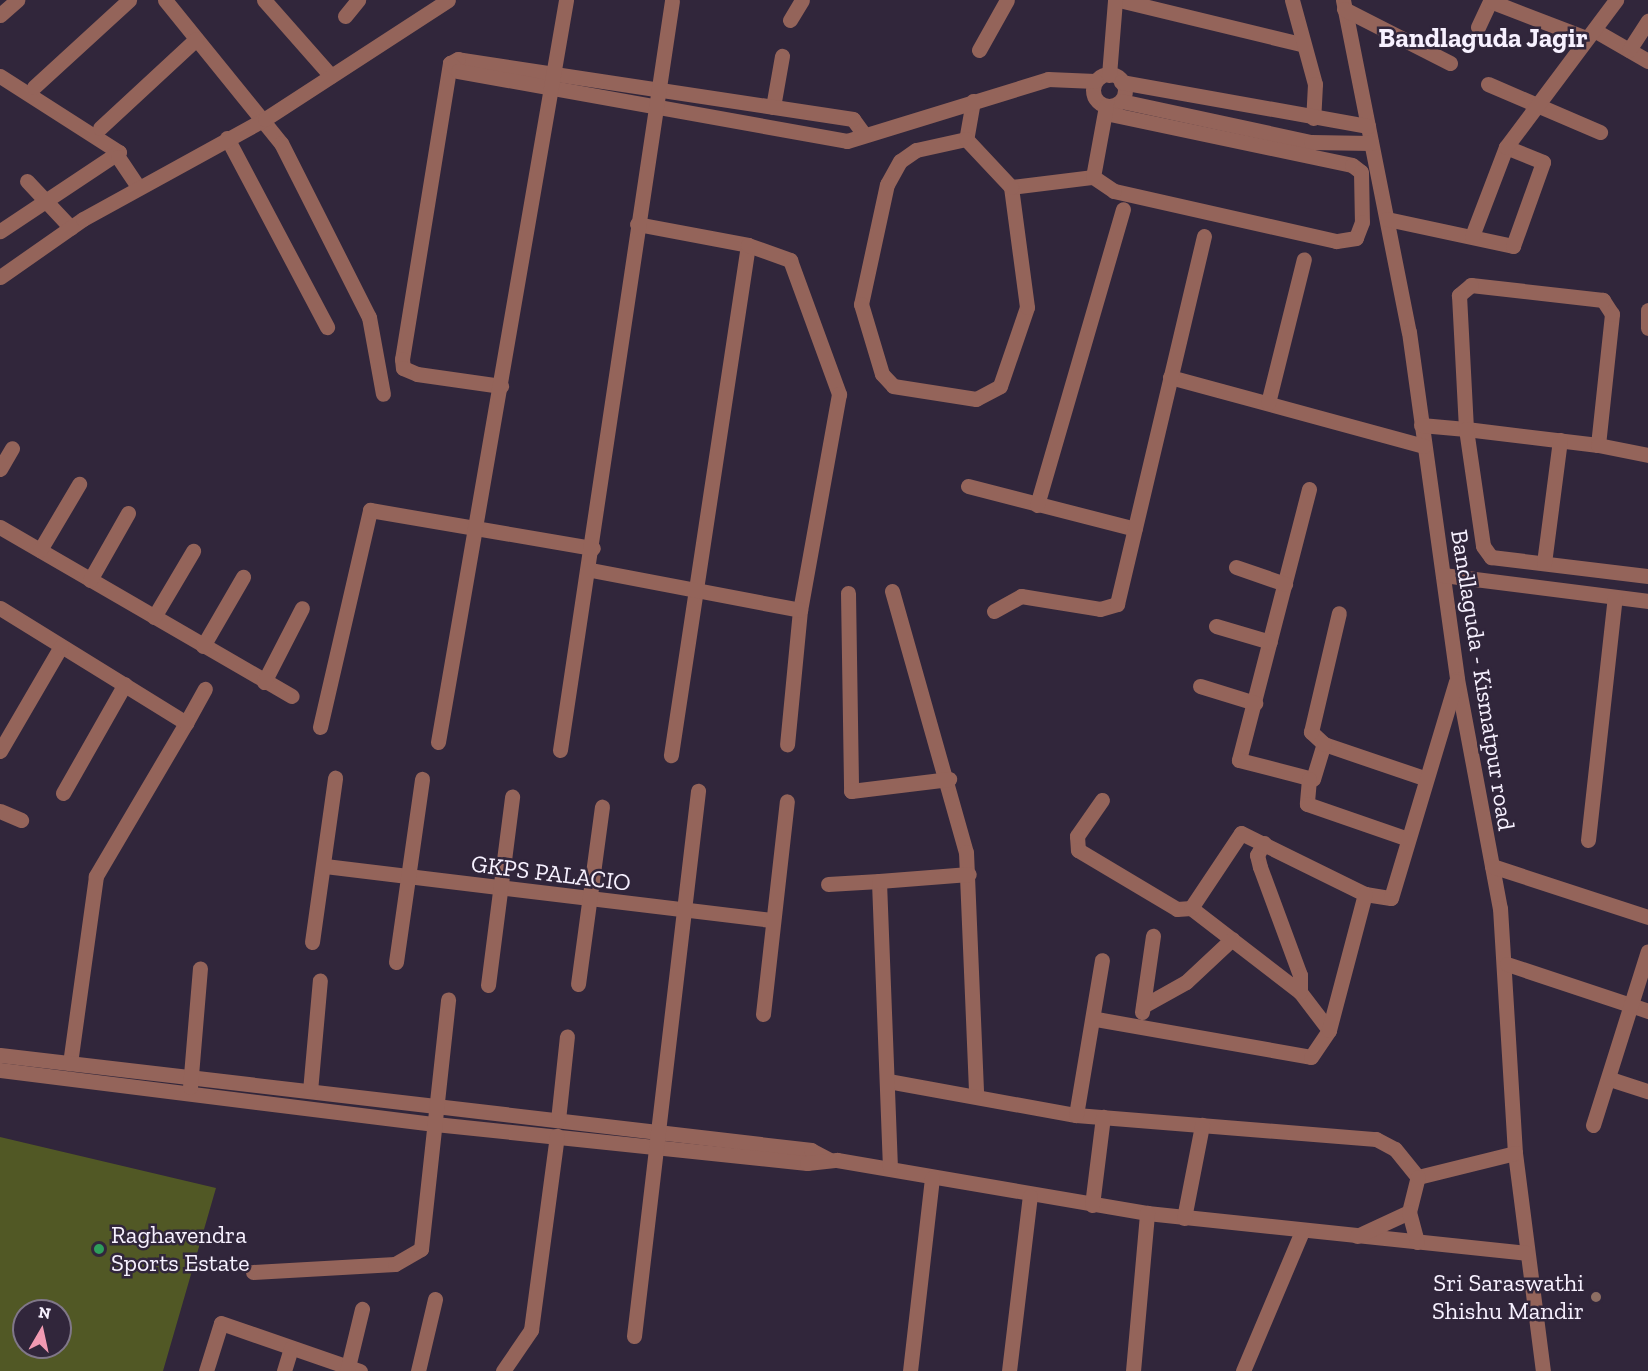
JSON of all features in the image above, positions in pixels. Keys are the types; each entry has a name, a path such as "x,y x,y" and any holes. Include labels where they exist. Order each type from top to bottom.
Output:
{"street":[{"path":"0,15 17,0"},
{"path":"34,87 129,0"},
{"path":"165,0 265,119 369,317 384,394"},
{"path":"264,0 331,76"},
{"path":"345,16 358,0"},
{"path":"0,277 71,228 138,187 265,119 448,0"},
{"path":"438,742 566,0"},
{"path":"790,20 802,0"},
{"path":"979,50 1007,0"},
{"path":"1093,177 1111,106 1108,79 1117,0 1301,44"},
{"path":"1292,0 1301,44 1315,84 1313,118"},
{"path":"1478,27 1490,0 1590,34 1629,50 1648,61"},
{"path":"1472,236 1506,147 1538,101 1616,0"},
{"path":"560,750 591,570 656,89 672,1"},
{"path":"1343,4 1450,63"},
{"name":"Bandlaguda - Kismatpur road","path":"1343,4 1387,219 1425,446 1457,679 1507,964 1515,1153 1543,1371"},
{"path":"1629,50 1648,21"},
{"path":"100,128 196,39"},
{"path":"773,107 782,56"},
{"path":"501,386 417,374 403,368 402,359 450,63 458,59 654,107 847,141 863,134 1048,79 1108,79 1313,118 1368,126"},
{"path":"0,76 118,151 118,157 138,187"},
{"path":"1011,187 1093,177 1114,191 1336,241 1356,238 1362,222 1361,172 1352,165 1111,106 1094,97 1108,79"},
{"path":"551,80 656,89 853,119 863,134"},
{"path":"1488,84 1538,101 1600,132"},
{"path":"966,139 973,101"},
{"path":"1111,106 1311,142 1371,143"},
{"path":"227,138 327,327"},
{"path":"966,139 1011,187 1027,308 999,386 976,399 893,386 882,374 861,304 887,184 900,161 916,150 966,139"},
{"path":"1387,219 1513,246 1543,162 1506,147"},
{"path":"0,231 118,157"},
{"path":"27,181 49,199 71,228"},
{"path":"1037,504 1123,209"},
{"path":"637,224 748,245 790,260 839,394 800,610 787,744"},
{"path":"994,611 1022,596 1100,609 1117,604 1204,236"},
{"path":"671,754 694,588 748,245"},
{"path":"1268,403 1304,259"},
{"path":"1598,445 1611,306 1603,300 1471,285 1459,295 1466,429 1483,546 1491,556 1648,576"},
{"path":"1648,310 1648,328"},
{"path":"1170,377 1425,446"},
{"path":"1421,425 1598,445 1648,455"},
{"path":"1544,563 1560,440"},
{"path":"0,469 12,448"},
{"path":"40,550 79,484"},
{"path":"968,486 1135,529"},
{"path":"1309,489 1239,760 1309,779 1316,775 1324,744"},
{"path":"320,726 370,510 476,525 593,548"},
{"path":"90,580 128,513"},
{"path":"0,526 291,696"},
{"path":"154,617 194,551"},
{"path":"1236,567 1285,584"},
{"path":"591,570 800,610"},
{"path":"1443,575 1648,601"},
{"path":"203,646 243,577"},
{"path":"892,591 949,779 969,874 976,1095"},
{"path":"848,592 851,791 949,779"},
{"path":"1588,840 1614,597"},
{"path":"0,608 186,723"},
{"path":"264,682 302,608"},
{"path":"1340,613 1311,732 1324,744 1424,778"},
{"path":"1216,626 1270,642"},
{"path":"0,751 61,646"},
{"path":"1191,908 1238,834 1264,843 1365,894 1391,898 1424,778 1457,679"},
{"path":"63,793 125,684"},
{"path":"1200,686 1255,703"},
{"path":"70,1063 96,876 205,689"},
{"path":"312,942 326,866 335,778"},
{"path":"396,962 406,878 422,779"},
{"path":"1309,779 1307,804 1408,839"},
{"path":"634,1336 698,791"},
{"path":"488,985 512,797"},
{"path":"1102,800 1077,836 1078,850 1177,909 1191,908 1300,992 1329,1030"},
{"path":"763,1014 787,801"},
{"path":"578,984 602,807"},
{"path":"0,811 21,820"},
{"path":"1264,843 1257,855 1300,975 1300,992"},
{"name":"GKPS PALACIO","path":"326,866 683,912 772,920"},
{"path":"1491,866 1648,917"},
{"path":"828,884 969,874"},
{"path":"879,881 890,1168"},
{"path":"1096,1018 1305,1058 1316,1054 1329,1030 1365,894"},
{"path":"1140,1027 1153,936"},
{"path":"1143,1006 1186,982 1232,939"},
{"path":"1593,1125 1610,1079 1630,1005 1648,951"},
{"path":"1076,1115 1096,1018 1102,960"},
{"path":"1507,964 1648,1011"},
{"path":"190,1086 200,968"},
{"path":"310,1090 320,980"},
{"path":"253,1272 410,1260 421,1249 448,999"},
{"path":"503,1371 531,1330 567,1036"},
{"path":"0,1055 70,1063 190,1086 435,1124 557,1128"},
{"path":"0,1070 190,1086 310,1090 437,1107 557,1128 656,1140 811,1150 830,1160 890,1168 1030,1196 1147,1213 1527,1253"},
{"path":"1610,1079 1648,1090"},
{"path":"888,1081 976,1095 1076,1115 1376,1138 1395,1149 1418,1178"},
{"path":"1092,1205 1103,1117"},
{"path":"1184,1218 1202,1125"},
{"path":"1418,1178 1515,1153"},
{"path":"910,1371 932,1178"},
{"path":"1417,1242 1409,1212 1418,1178"},
{"path":"1009,1371 1030,1196"},
{"path":"1357,1236 1409,1212"},
{"path":"1133,1371 1147,1213"},
{"path":"1243,1371 1302,1230"},
{"path":"418,1371 435,1299"},
{"path":"206,1371 221,1323 352,1370 362,1309"},
{"path":"284,1371 291,1348"}],"green space":[{"name":"Raghavendra Sports Estate","path":"0,1137 216,1188 163,1371 0,1371"}],"place":[{"name":"Raghavendra Sports Estate","path":"99,1249"},
{"name":"Sri Saraswathi Shishu Mandir","path":"1596,1297"}],"district":[{"name":"Bandlaguda Jagir","path":"1483,39"}]}
